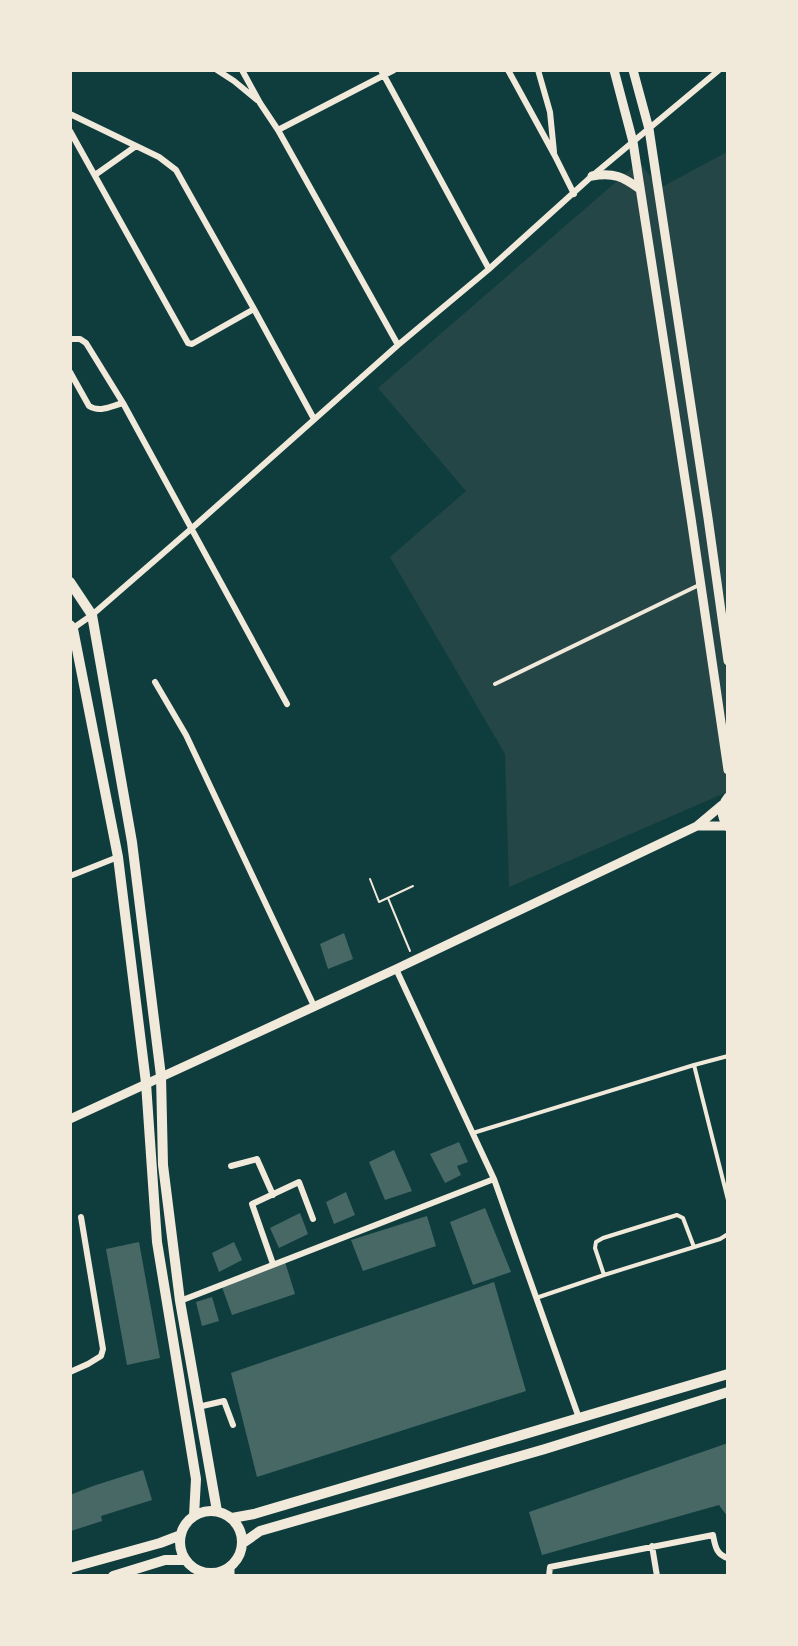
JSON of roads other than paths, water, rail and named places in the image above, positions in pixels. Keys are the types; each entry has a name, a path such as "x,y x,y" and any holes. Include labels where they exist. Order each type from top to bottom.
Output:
{"main road":[{"path":"70,582 92,615 132,842 161,1076 163,1165 180,1301 217,1511"},
{"path":"71,628 118,857 146,1083 157,1242 196,1479 194,1516"},
{"path":"232,1518 254,1514 728,1374"},
{"path":"243,1543 260,1531 545,1449 728,1392"},
{"path":"205,1511 217,1511 232,1518 240,1529 243,1543 239,1556 230,1571 207,1574 186,1560 181,1548 181,1535 188,1521 194,1516 205,1511"},
{"path":"70,1568 181,1535"},
{"path":"113,1575 165,1560 186,1560"}],"street":[{"path":"217,70 260,103"},
{"path":"242,70 398,345"},
{"path":"278,130 382,73 394,70"},
{"path":"508,70 574,194"},
{"path":"538,70 550,112 555,156"},
{"path":"614,70 633,142 728,770"},
{"path":"633,70 649,129 728,661"},
{"path":"71,628 92,615 398,345 489,269 592,176 719,70"},
{"path":"382,73 489,269"},
{"path":"70,114 168,162 176,170 314,419"},
{"path":"70,131 188,343 192,344 254,309"},
{"path":"95,176 136,146"},
{"path":"592,176 606,174 618,176 640,189"},
{"path":"70,339 80,339 86,343 123,403 287,704"},
{"path":"70,372 89,406 93,409 99,410 123,403"},
{"path":"155,682 186,735 314,1006"},
{"path":"70,1119 396,969 698,826 725,801"},
{"path":"725,801 721,812 727,826"},
{"path":"698,826 727,826"},
{"path":"70,876 118,857"},
{"path":"396,969 494,1179 579,1418"},
{"path":"231,1166 257,1159 273,1195"},
{"path":"180,1301 494,1179"},
{"path":"273,1264 252,1204 299,1182 313,1220"},
{"path":"70,1372 102,1356 103,1349 81,1217"},
{"path":"198,1407 224,1401 233,1425"},
{"path":"549,1575 550,1567 713,1534 719,1554 728,1558"},
{"path":"652,1546 657,1575"}],"lane":[{"path":"495,684 701,584"},
{"path":"472,1133 728,1056"},
{"path":"694,1065 728,1200"},
{"path":"604,1275 595,1248 596,1242 603,1238 677,1215 683,1218 694,1247"},
{"path":"536,1298 720,1239 728,1234"}]}
